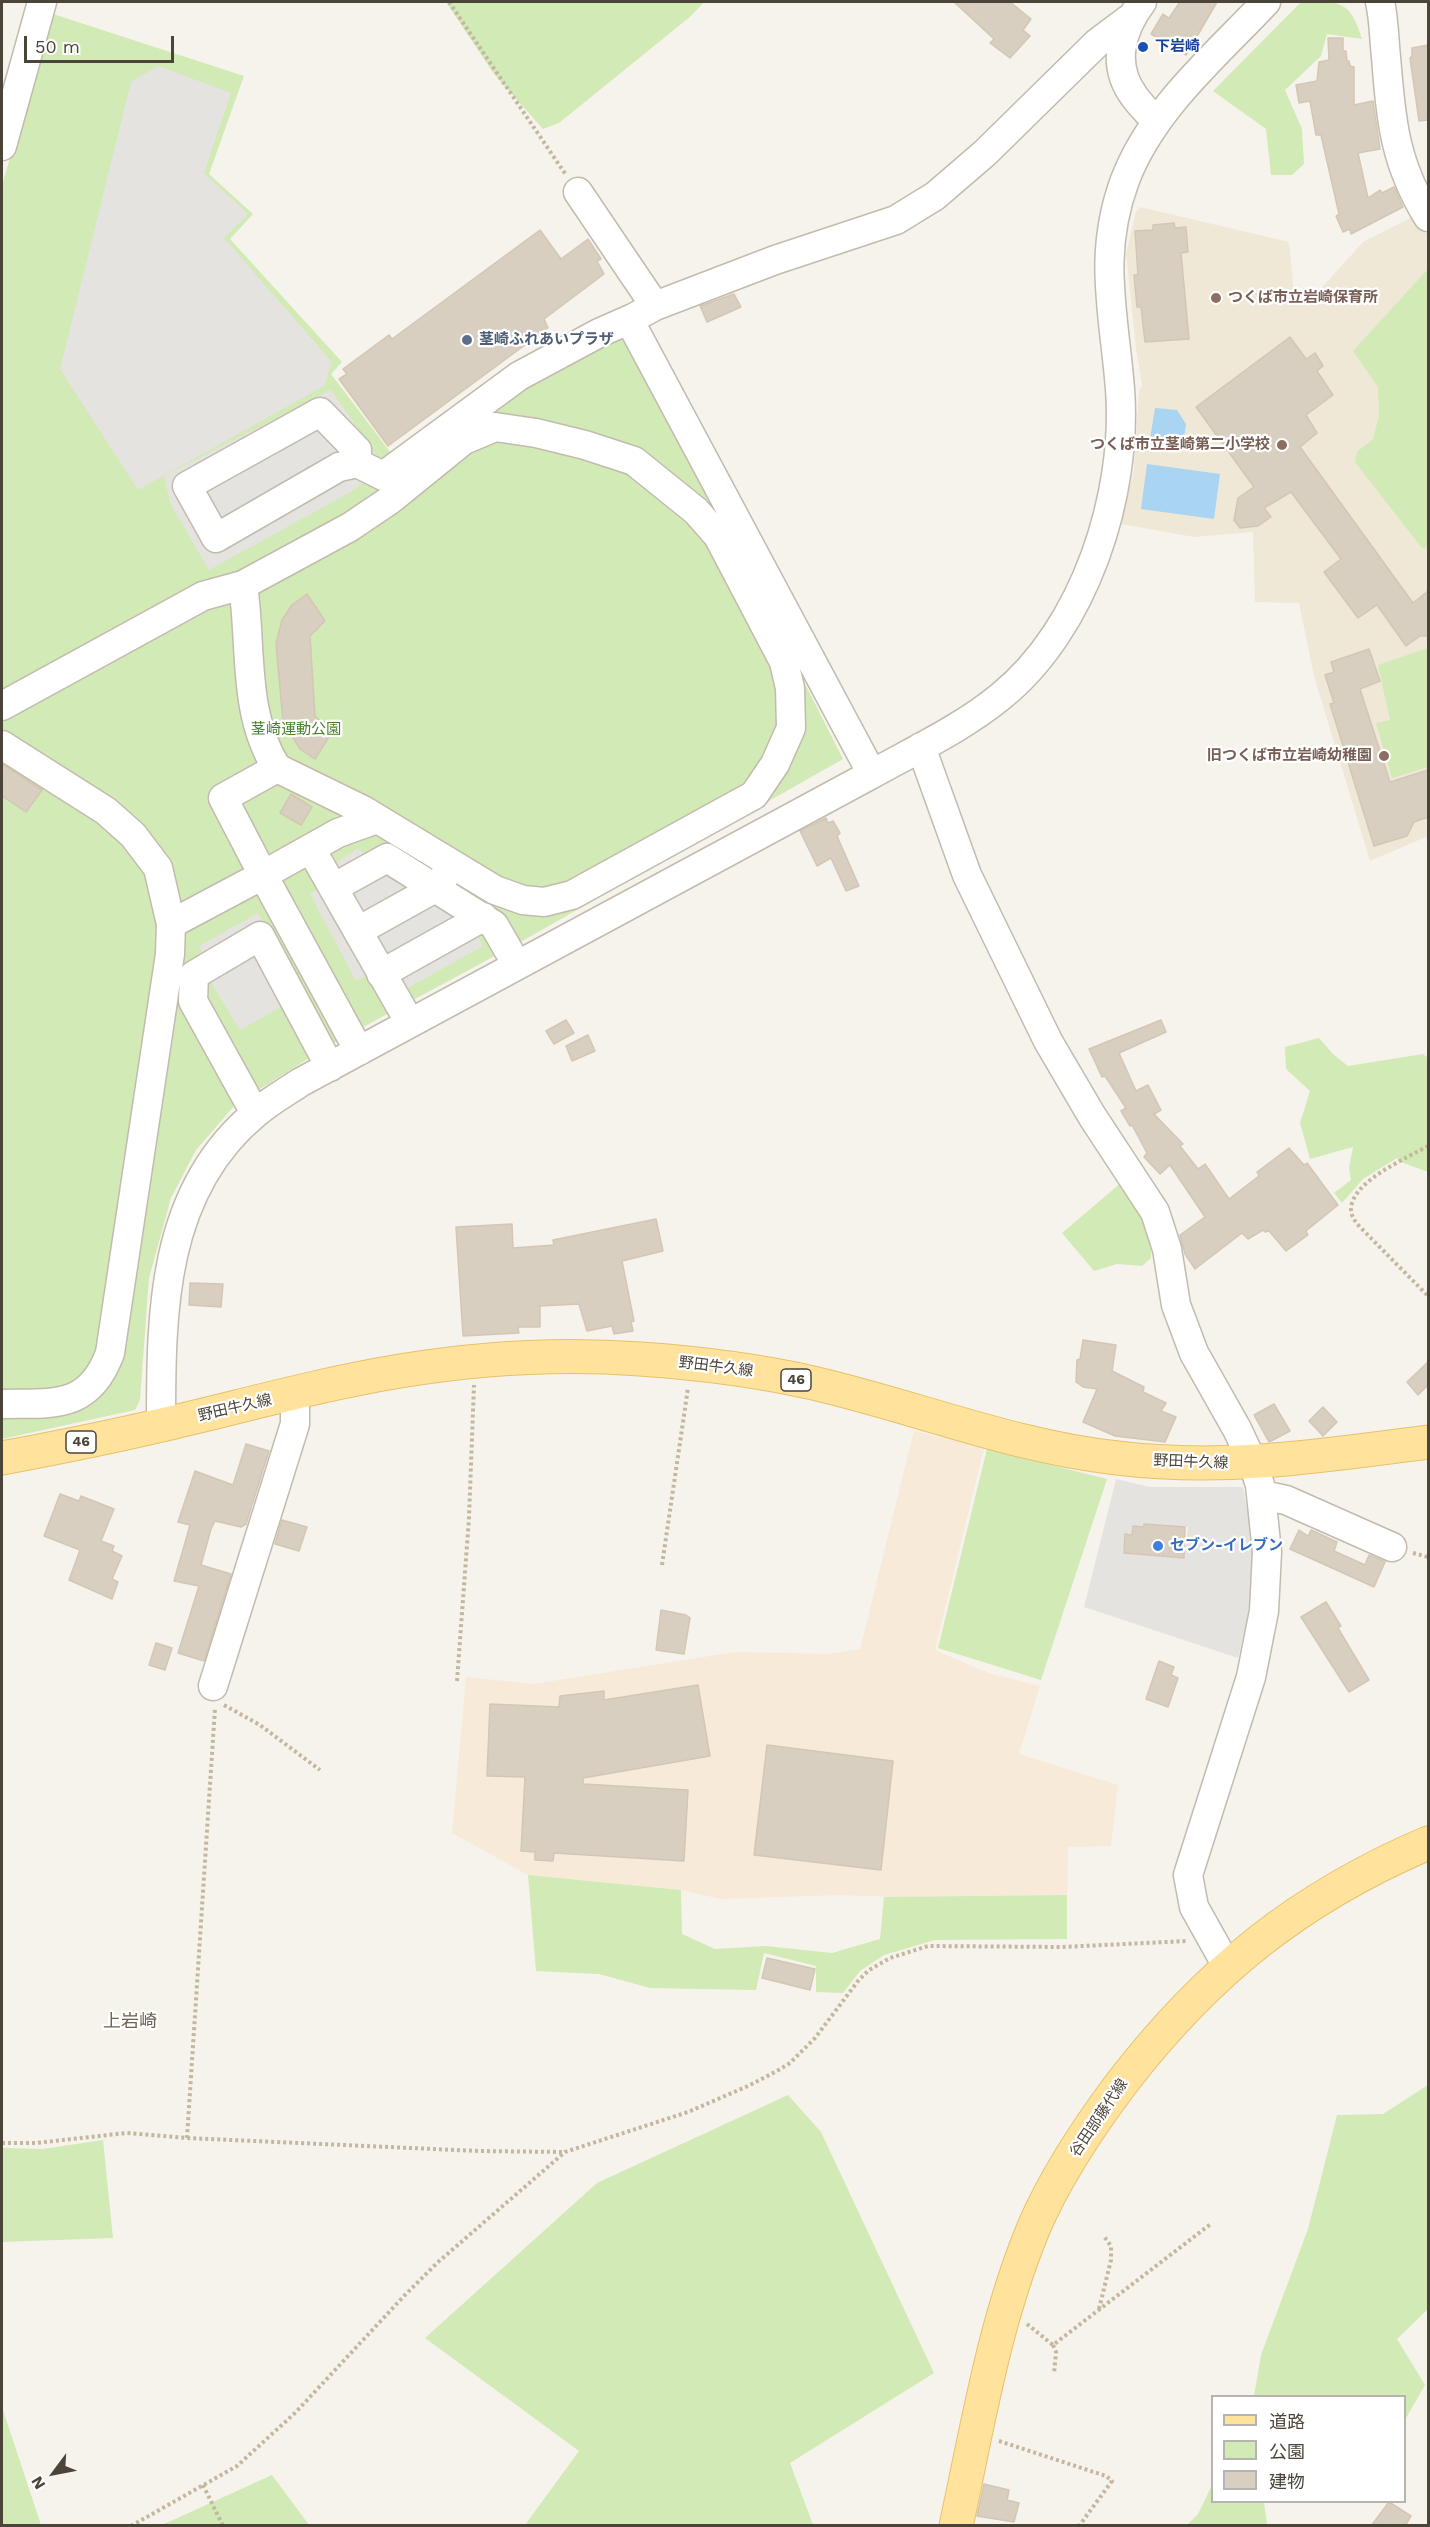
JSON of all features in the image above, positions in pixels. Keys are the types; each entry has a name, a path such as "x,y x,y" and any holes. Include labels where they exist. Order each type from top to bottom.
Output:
{"main road":[{"name":"野田牛久線","path":"2,1458 161,1425 397,1371 475,1361 590,1356 729,1366 813,1383 1053,1447 1105,1456 1210,1464 1253,1463 1428,1442"},
{"name":"谷田部藤代線","path":"956,2526 994,2342 1005,2309 1035,2226 1064,2170 1097,2116 1182,2011 1227,1966 1281,1924 1326,1895 1378,1864 1428,1843"}],"street":[{"path":"2,146 42,2"},
{"path":"161,1425 163,1353 170,1263 178,1231 192,1194 206,1171 236,1131 255,1113 301,1082 921,747 1000,697 1026,674 1055,637 1078,597 1090,569 1116,477 1122,421 1108,250 1113,219 1125,181 1137,152 1156,121 1266,2"},
{"path":"1380,2 1392,125 1397,148 1403,167 1428,217"},
{"path":"1135,10 1122,38 1121,59 1124,79 1134,96 1156,121"},
{"path":"357,463 357,450 320,412 188,486 216,538 339,467 357,463 383,476 519,376 599,333 644,312 775,260 896,220 935,196 985,153 1097,43 1135,10"},
{"path":"578,192 644,312"},
{"path":"644,312 633,327 872,774"},
{"path":"2,706 203,596 243,585 350,526 390,500 464,440 495,427 536,433 585,445 634,461 696,511 718,536 784,662 790,688 791,728 775,764 754,795 572,895 544,902 523,900 387,858 333,888"},
{"path":"243,585 248,612 248,665 260,731 265,749 277,768 377,819 445,876 483,917 494,925 517,965"},
{"path":"2,745 106,811 133,835 158,868 171,924 170,954 110,1353 103,1373 87,1390 72,1399 56,1403 2,1404"},
{"path":"921,747 967,875 1048,1041 1092,1116 1155,1212 1167,1249 1176,1305 1194,1353 1253,1463 1262,1495 1268,1552 1264,1611 1251,1677 1225,1766 1188,1875 1194,1907 1227,1966"},
{"path":"277,768 223,798 359,1051"},
{"path":"319,788 329,809 330,825 319,844 333,888 410,1023"},
{"path":"171,924 338,833 377,819"},
{"path":"358,931 445,876"},
{"path":"381,974 483,917"},
{"path":"255,1113 193,1000 194,975 203,969 260,936 330,1067"},
{"path":"213,1686 295,1424 295,1394"},
{"path":"1262,1495 1286,1500 1392,1547"}],"path":[{"path":"449,2 578,192"},
{"path":"1428,1146 1372,1177 1351,1207 1352,1216 1359,1226 1428,1296"},
{"path":"457,1681 469,1518 475,1361"},
{"path":"662,1565 691,1363"},
{"path":"188,2138 214,1702 231,1708 260,1725 320,1770"},
{"path":"2,2143 36,2144 126,2133 188,2138 478,2151 565,2152 688,2112 777,2071 815,2038 869,1970 890,1958 912,1950 928,1946 1062,1947 1184,1942 1206,1931"},
{"path":"131,2526 237,2466 295,2413 437,2263 565,2152"},
{"path":"1053,2345 1212,2223"},
{"path":"1099,2310 1111,2260 1111,2246 1103,2235"},
{"path":"1005,2309 1053,2345 1056,2352 1054,2374"},
{"path":"975,2434 1106,2476 1112,2481 1079,2526"},
{"path":"203,2485 223,2526"}],"shaded area":[{"path":"158,66 231,93 204,173 248,214 224,238 332,362 324,386 138,490 60,369 131,82"},
{"name":"つくば市立茎崎第二小学校","path":"1140,207 1289,242 1294,293 1308,303 1363,242 1414,216 1428,233 1428,836 1370,861 1314,676 1299,603 1255,602 1253,532 1194,537 1121,524 1134,469 1139,391 1142,385 1126,253 1136,212"},
{"path":"331,390 386,469 345,495 209,570 170,503 164,476"},
{"path":"358,848 368,860 386,849 475,932 483,946 388,999 370,974 356,981 310,894 343,875 336,863"},
{"path":"258,913 302,995 240,1030 208,978 206,960 199,946"},
{"path":"914,1431 984,1448 935,1650 988,1673 1040,1686 1019,1754 1118,1785 1111,1846 1068,1847 1067,1895 897,1897 839,1895 720,1899 681,1890 528,1875 452,1833 466,1677 533,1684 735,1652 828,1654 860,1649"},
{"path":"1116,1479 1150,1487 1243,1487 1254,1549 1248,1616 1238,1658 1084,1607","holes":["1144,1524 1188,1527 1184,1558 1131,1554 1133,1526 1144,1527"]}],"green space":[{"path":"446,2 704,2 691,16 559,123 543,129 494,74"},
{"path":"1301,2 1325,2 1342,6 1353,17 1362,39 1327,34 1321,56 1285,90 1302,129 1304,164 1292,175 1271,175 1266,129 1213,91"},
{"name":"茎崎運動公園","path":"53,14 244,76 209,174 253,214 230,239 342,362 331,374 391,453 510,367 618,314 843,759 517,944 328,1046 235,1105 196,1150 171,1198 149,1278 140,1400 135,1410 2,1439 2,185"},
{"path":"1428,269 1428,547 1422,548 1355,462 1357,452 1373,439 1379,416 1378,387 1353,351"},
{"path":"1428,648 1428,767 1392,778 1376,723 1390,720 1378,665"},
{"path":"1319,1038 1348,1066 1423,1054 1428,1058 1428,1172 1401,1162 1397,1158 1363,1179 1342,1203 1334,1193 1351,1180 1349,1168 1353,1147 1310,1159 1300,1123 1310,1091 1286,1069 1285,1047"},
{"path":"1122,1182 1151,1234 1151,1258 1142,1266 1117,1264 1094,1271 1062,1233"},
{"path":"987,1449 1107,1479 1041,1680 938,1648"},
{"path":"528,1875 681,1890 682,1934 715,1949 766,1946 832,1953 880,1939 884,1897 1067,1895 1067,1939 935,1940 884,1955 860,1971 843,1993 816,1992 816,1966 764,1953 756,1990 650,1988 599,1974 536,1971"},
{"path":"1428,2085 1428,2309 1397,2339 1425,2385 1406,2418 1406,2395 1254,2395 1261,2355 1308,2229 1337,2115 1383,2114"},
{"path":"788,2095 821,2132 934,2373 790,2463 813,2525 525,2525 579,2451 425,2338 597,2183"},
{"path":"103,2140 113,2238 2,2242 2,2148 43,2149"},
{"path":"2,2407 41,2525 2,2525"},
{"path":"272,2475 309,2525 162,2525"},
{"path":"1211,2487 1211,2503 1264,2503 1267,2525 1187,2525 1198,2514"}],"water":[{"path":"1155,408 1177,410 1186,424 1183,443 1150,439"},
{"path":"1147,464 1220,474 1214,519 1141,509"}],"building":[{"path":"954,2 1010,2 1031,19 1023,30 1030,36 1010,58 990,43 994,39"},
{"path":"1180,2 1217,2 1186,55 1151,34 1163,14 1169,18"},
{"path":"1328,38 1343,38 1343,51 1346,51 1350,66 1354,67 1354,105 1373,101 1380,149 1358,153 1368,198 1380,190 1382,193 1394,187 1403,207 1351,234 1350,229 1343,232 1336,216 1339,214 1321,135 1316,135 1310,101 1299,103 1296,85 1317,81 1319,62 1329,60"},
{"path":"1428,45 1428,120 1419,121 1410,58 1412,48"},
{"path":"1174,223 1175,228 1186,227 1188,252 1181,253 1189,339 1145,342 1141,307 1137,307 1134,275 1138,275 1135,231 1153,230 1153,225"},
{"name":"茎崎ふれあいプラザ","path":"540,230 561,259 588,239 601,259 597,261 604,274 544,319 548,328 388,446 339,379 347,374 343,369 389,335 392,339"},
{"path":"734,294 741,307 707,322 700,306"},
{"path":"1290,337 1306,359 1315,353 1323,366 1317,371 1333,395 1306,415 1317,433 1300,447 1413,603 1428,591 1428,636 1420,636 1406,646 1377,605 1358,618 1324,572 1341,559 1291,492 1264,508 1271,517 1258,526 1240,528 1234,520 1238,498 1254,487 1196,407"},
{"path":"307,594 325,621 310,636 315,716 332,732 315,759 300,749 283,721 276,644 282,620 292,605"},
{"path":"1369,649 1380,681 1360,689 1390,782 1428,770 1428,817 1414,822 1407,836 1374,846 1330,704 1334,703 1325,675 1334,672 1331,662"},
{"path":"2,764 42,790 26,812 2,796"},
{"path":"291,794 312,807 301,825 280,813"},
{"path":"826,818 828,823 833,821 840,833 837,836 859,886 846,891 831,858 817,866 800,831"},
{"path":"566,1020 574,1033 554,1044 546,1031"},
{"path":"1161,1020 1166,1032 1119,1053 1136,1091 1148,1085 1161,1110 1154,1114 1183,1144 1180,1146 1198,1169 1205,1164 1229,1199 1259,1176 1257,1172 1289,1148 1304,1165 1307,1163 1338,1205 1306,1231 1308,1235 1286,1251 1269,1231 1263,1230 1248,1239 1242,1233 1195,1269 1185,1254 1180,1235 1205,1217 1170,1165 1160,1174 1144,1157 1147,1153 1132,1125 1130,1126 1121,1111 1126,1108 1105,1076 1102,1077 1089,1049"},
{"path":"588,1035 595,1051 572,1061 566,1046"},
{"path":"656,1219 663,1251 622,1261 634,1321 631,1322 633,1331 614,1334 612,1326 587,1331 579,1304 540,1306 540,1327 518,1327 519,1333 463,1336 456,1227 512,1224 513,1248 554,1245 553,1240"},
{"path":"190,1283 223,1284 221,1307 189,1305"},
{"path":"1083,1340 1116,1345 1112,1371 1144,1387 1143,1392 1166,1403 1161,1411 1176,1417 1165,1442 1115,1436 1083,1422 1097,1389 1083,1387 1076,1382 1077,1360 1080,1359"},
{"path":"1428,1362 1428,1385 1418,1395 1407,1382"},
{"path":"1274,1404 1290,1431 1269,1442 1254,1415"},
{"path":"1323,1407 1337,1422 1323,1436 1309,1421"},
{"path":"246,1444 269,1451 246,1524 241,1527 215,1521 211,1529 201,1565 231,1574 204,1661 178,1653 199,1586 174,1581 190,1525 178,1522 195,1471 233,1485"},
{"path":"60,1494 79,1501 81,1496 114,1509 101,1541 114,1546 112,1551 122,1556 112,1579 118,1582 112,1599 69,1580 80,1550 44,1536"},
{"path":"282,1520 307,1527 299,1551 275,1544"},
{"name":"セブン-イレブン","path":"1144,1524 1185,1527 1184,1558 1124,1553 1125,1534 1132,1535 1133,1526 1144,1527"},
{"path":"1299,1530 1308,1536 1311,1530 1337,1542 1334,1551 1365,1565 1369,1555 1385,1562 1374,1587 1290,1549"},
{"path":"1326,1602 1341,1626 1338,1628 1369,1680 1349,1692 1301,1617"},
{"path":"661,1610 686,1615 690,1618 684,1654 656,1650"},
{"path":"156,1643 172,1648 165,1670 149,1665"},
{"path":"1159,1661 1174,1667 1171,1675 1178,1678 1168,1707 1146,1699"},
{"path":"698,1685 710,1756 583,1778 583,1784 688,1790 684,1861 554,1853 553,1861 535,1860 535,1852 521,1851 525,1777 487,1776 490,1704 559,1707 560,1696 604,1691 604,1700"},
{"path":"767,1745 893,1761 881,1870 754,1855"},
{"path":"767,1958 815,1969 810,1990 762,1978"},
{"path":"984,2484 1009,2490 1007,2500 1019,2503 1014,2522 977,2516"},
{"path":"1388,2503 1411,2516 1405,2526 1371,2526"}],"place":[{"name":"下岩崎","path":"1143,47"},
{"name":"つくば市立岩崎保育所","path":"1216,298"},
{"name":"茎崎ふれあいプラザ","path":"467,340"},
{"name":"つくば市立茎崎第二小学校","path":"1282,445"},
{"name":"旧つくば市立岩崎幼稚園","path":"1384,756"},
{"name":"セブン-イレブン","path":"1158,1546"}],"district":[{"name":"上岩崎","path":"130,2022"}]}
